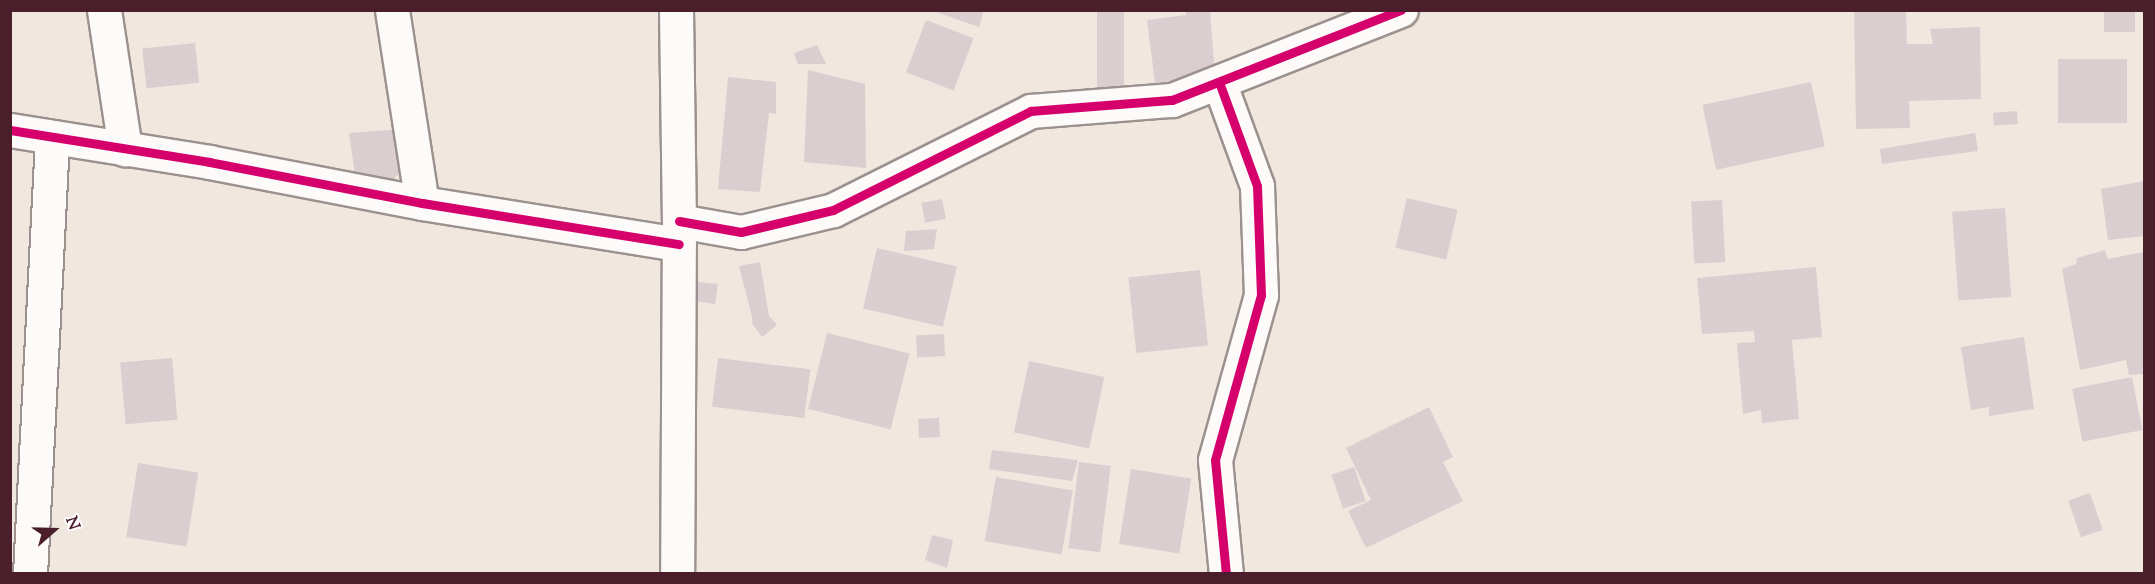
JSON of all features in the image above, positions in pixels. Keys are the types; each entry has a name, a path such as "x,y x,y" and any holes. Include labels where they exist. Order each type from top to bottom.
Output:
{"street":[{"path":"104,10 125,149"},
{"path":"392,10 422,203"},
{"path":"676,10 679,232 677,573"},
{"path":"10,130 209,162 422,203 679,232 741,232 833,210 1031,111 1172,100 1401,10"},
{"path":"1219,82 1257,186 1261,295 1215,460 1226,573"},
{"path":"30,573 51,137"}],"building":[{"path":"930,10 984,10 979,27"},
{"path":"1097,10 1124,10 1124,99 1097,99"},
{"path":"1186,10 1210,10 1215,77 1155,83 1147,20 1186,15"},
{"path":"1854,10 1906,10 1907,44 1933,44 1930,29 1980,27 1981,99 1909,101 1910,128 1856,129"},
{"path":"2104,10 2135,10 2135,32 2104,32"},
{"path":"926,20 974,38 954,91 906,72"},
{"path":"195,43 199,83 146,88 142,49"},
{"path":"817,45 826,64 798,64 794,53"},
{"path":"2058,59 2127,59 2127,123 2058,123"},
{"path":"808,70 865,84 866,168 804,162"},
{"path":"728,77 776,82 776,114 769,113 760,192 718,189"},
{"path":"1811,82 1825,147 1716,170 1702,105"},
{"path":"2017,111 2018,124 1994,126 1993,113"},
{"path":"404,129 410,174 395,176 397,188 385,190 383,178 356,181 349,133"},
{"path":"1975,133 1978,151 1882,164 1880,149"},
{"path":"2144,181 2144,236 2108,240 2101,189"},
{"path":"1407,198 1458,210 1446,259 1396,248"},
{"path":"942,199 946,219 925,223 921,203"},
{"path":"1722,200 1725,262 1694,264 1691,202"},
{"path":"2005,208 2011,297 1958,300 1952,212"},
{"path":"937,229 934,249 904,251 906,231"},
{"path":"877,248 957,266 943,327 863,308"},
{"path":"2105,250 2108,259 2144,252 2144,374 2129,375 2126,360 2080,370 2062,269 2076,264 2077,258"},
{"path":"760,262 769,316 777,325 762,337 751,322 753,321 739,266"},
{"path":"1816,267 1822,337 1792,340 1799,419 1762,423 1761,410 1743,414 1737,343 1755,342 1754,331 1702,334 1697,278"},
{"path":"1200,270 1208,346 1136,353 1128,278"},
{"path":"688,281 718,284 715,304 689,300"},
{"path":"827,333 909,354 891,429 808,409"},
{"path":"944,334 945,356 917,357 916,335"},
{"path":"2024,337 2034,409 1989,416 1989,407 1971,410 1961,347"},
{"path":"172,358 177,420 126,424 120,363"},
{"path":"718,358 810,369 804,418 712,407"},
{"path":"1029,361 1104,377 1089,448 1014,432"},
{"path":"2132,377 2142,430 2082,442 2072,389"},
{"path":"1429,407 1453,457 1443,462 1463,501 1366,548 1348,511 1371,500 1346,448"},
{"path":"939,418 940,437 919,438 918,419"},
{"path":"992,450 1078,460 1072,481 989,469"},
{"path":"1079,462 1111,466 1100,552 1068,548"},
{"path":"138,463 198,473 187,547 126,537"},
{"path":"1354,467 1366,501 1343,509 1331,475"},
{"path":"1131,469 1191,479 1179,554 1119,544"},
{"path":"996,477 1073,491 1062,555 985,541"},
{"path":"2090,493 2103,530 2081,537 2068,500"},
{"path":"932,535 953,540 947,568 925,560"}],"cycle path":[{"path":"679,221 741,232 833,210 1031,111 1172,100 1401,10"},
{"path":"1219,82 1257,186 1261,295 1215,460 1226,574"},
{"path":"10,130 209,162 422,203 679,244"}]}
